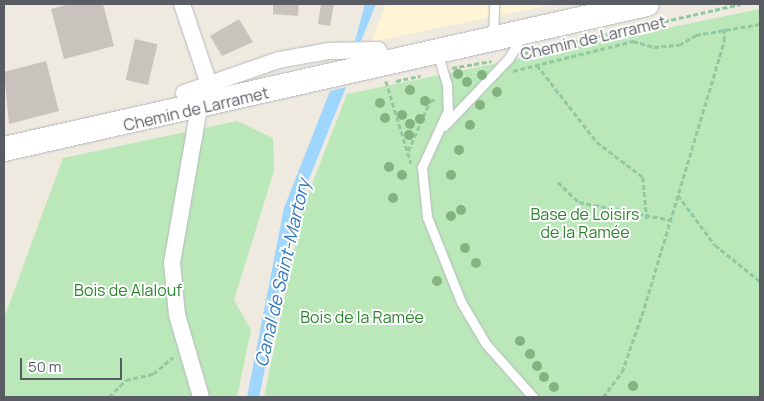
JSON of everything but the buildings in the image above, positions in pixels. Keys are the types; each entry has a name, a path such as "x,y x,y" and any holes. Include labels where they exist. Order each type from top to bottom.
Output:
{"main road":[{"name":"Chemin de Larramet","path":"4,149 192,101 343,76 386,73 439,61 493,39 647,4"}],"street":[{"path":"182,4 209,84"},
{"name":"Chemin de Larramet","path":"192,101 209,84 279,60 346,49 364,48 378,50 386,73"},
{"path":"192,101 172,263 173,290 185,342 201,397"}],"lane":[{"path":"493,39 494,4"},
{"path":"440,130 509,58 518,43 516,34"},
{"path":"439,61 449,96 440,130 422,166 421,181 433,236 473,323 533,397"}],"path":[{"name":"Chemin de Larramet","path":"386,73 439,61 509,58 741,4"},
{"path":"504,74 632,41 654,47 679,45 696,35 760,24"},
{"path":"603,397 622,372 671,220 724,29"},
{"path":"537,64 597,142 643,177 647,218"},
{"path":"386,73 408,153"},
{"path":"558,182 579,202 647,218 671,220"},
{"path":"678,195 715,245 760,281"},
{"path":"109,397 126,380 167,365 185,342"}],"shaded area":[{"path":"386,4 555,4 371,42"}],"green space":[{"name":"Base de Loisirs de la Ramée","path":"760,9 760,397 264,397 303,207 347,94"},
{"name":"Bois de Alalouf","path":"237,121 273,138 274,171 234,300 251,330 237,397 4,397 4,318 63,158"}],"water":[{"path":"365,4 376,4 361,41 355,41"},
{"name":"Canal de Saint-Martory","path":"346,87 299,204 259,397 247,397 284,208 330,91"}],"park label":[{"name":"Bois de la Ramée","path":"362,317"}]}
